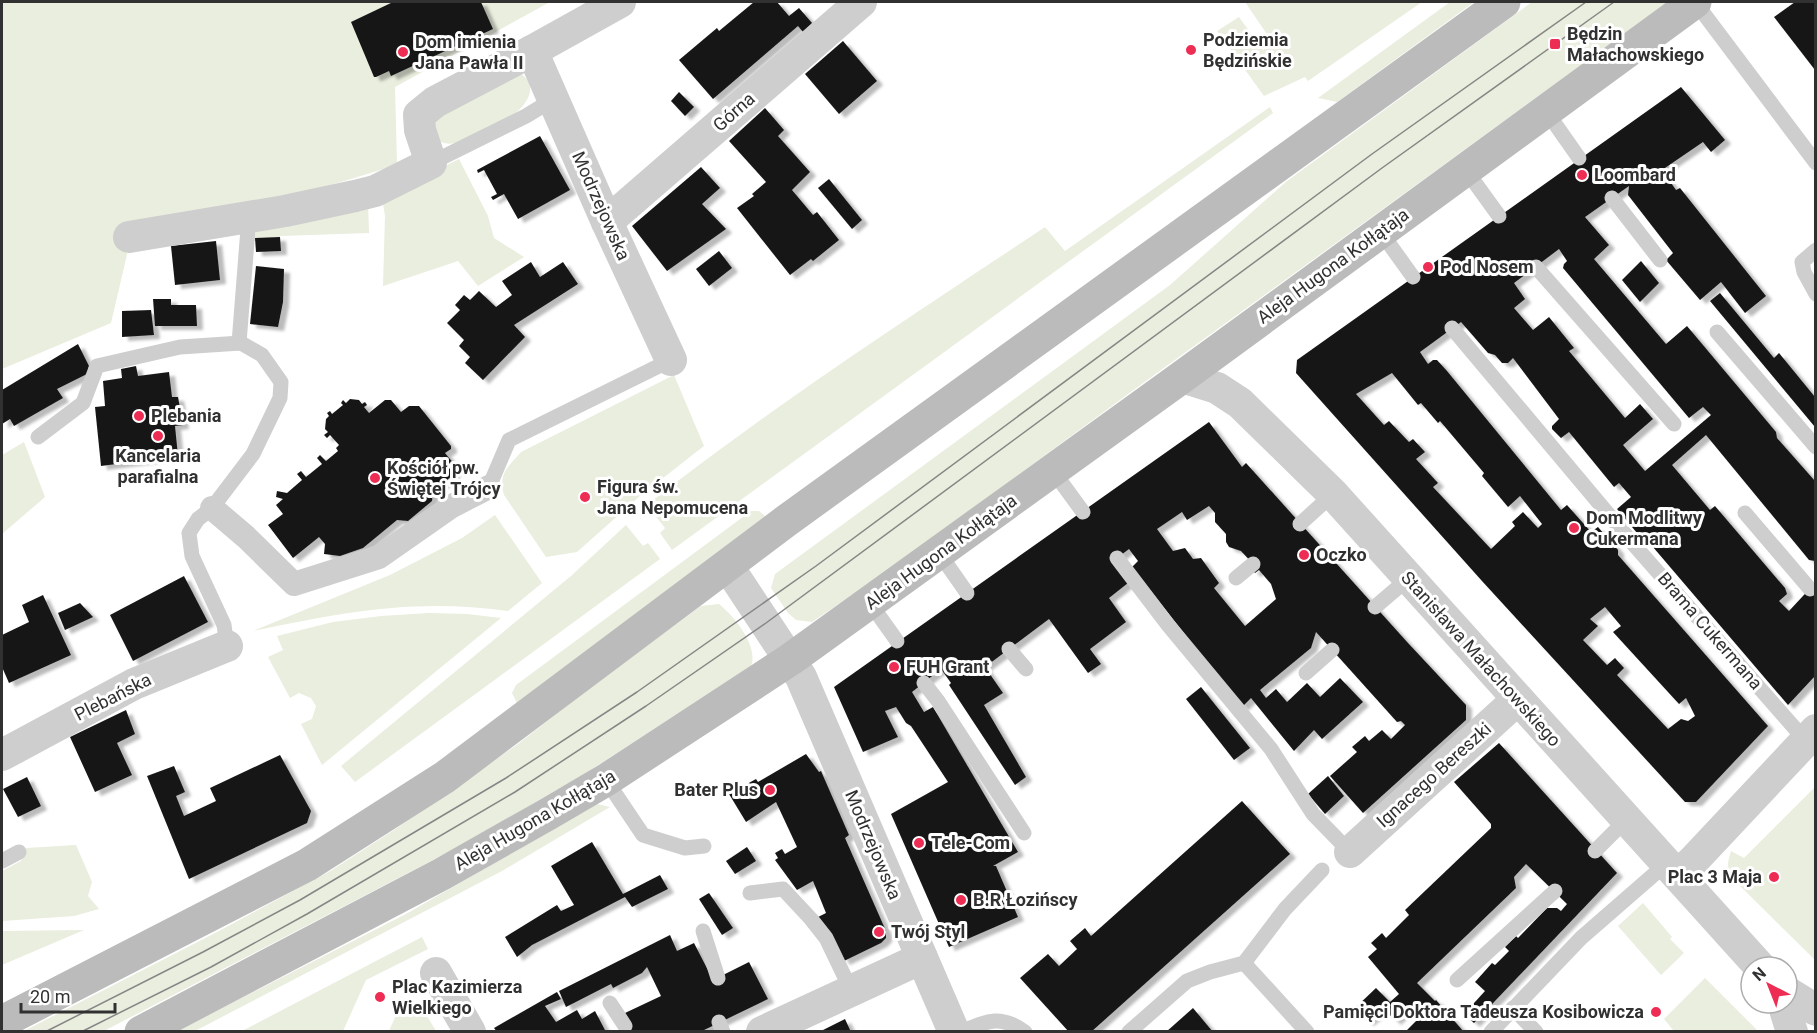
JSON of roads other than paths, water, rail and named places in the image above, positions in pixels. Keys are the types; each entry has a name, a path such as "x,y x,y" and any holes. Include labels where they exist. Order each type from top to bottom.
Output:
{"main road":[{"path":"2,1022 307,865 462,765 727,565 1504,2"},
{"name":"Aleja Hugona Kołłątaja","path":"141,1032 442,874 606,780 791,659 1053,471 1695,2"}],"street":[{"path":"129,237 285,211 375,191 431,163 420,130 419,115 435,102 620,2"},
{"name":"Górna","path":"607,222 861,2"},
{"name":"Modrzejowska","path":"532,51 670,360"},
{"name":"Stanisława Małachowskiego","path":"1182,377 1217,388 1234,398 1333,495 1749,955"},
{"path":"212,508 246,537 294,584 379,557 452,506 489,487"},
{"name":"Modrzejowska","path":"727,565 801,677 954,1032"},
{"name":"Plebańska","path":"2,755 135,684 227,646"},
{"name":"Ignacego Bereszki","path":"1350,852 1518,699"},
{"path":"1671,869 1693,861 1810,736"},
{"path":"762,1032 922,958"},
{"path":"436,973 470,1032"},
{"path":"1799,1000 1815,1010"},
{"path":"1787,1015 1792,1032"}],"lane":[{"path":"1695,2 1813,157"},
{"path":"431,163 526,116 554,99"},
{"path":"1546,111 1579,158"},
{"path":"1465,169 1499,216"},
{"path":"1612,198 1660,260"},
{"path":"239,343 249,216"},
{"path":"1380,231 1413,277"},
{"path":"1815,250 1802,262 1804,272 1815,294"},
{"path":"1536,267 1674,424"},
{"name":"Brama Cukermana","path":"1452,328 1635,546 1810,736"},
{"path":"1717,332 1815,447"},
{"path":"38,437 83,403 97,366 180,347 239,343 262,355 281,382 280,398 253,454 212,508 198,519 189,533 192,556 224,625 227,646"},
{"path":"489,487 508,440 670,360"},
{"path":"1053,471 1083,512"},
{"path":"1300,524 1333,495"},
{"path":"1745,513 1810,589"},
{"path":"939,553 967,593"},
{"path":"1117,558 1168,625 1271,749 1313,814 1350,852"},
{"path":"1236,578 1253,564"},
{"path":"1375,607 1409,578"},
{"path":"870,603 897,641"},
{"path":"1008,649 1026,669"},
{"path":"1306,673 1332,650"},
{"path":"924,683 1024,833"},
{"path":"606,780 643,835 685,848 705,846"},
{"path":"1595,851 1626,820"},
{"path":"2,861 19,852"},
{"path":"1491,1032 1581,938 1671,869"},
{"path":"1130,1032 1187,981 1244,963 1285,909 1322,870"},
{"path":"750,893 783,890 812,919 826,938 851,990"},
{"path":"1457,980 1555,891"},
{"path":"703,931 718,978"},
{"path":"1244,963 1307,1032"},
{"path":"610,1003 625,1026"},
{"path":"1514,1008 1536,1032"},
{"path":"961,1032 990,1021 1002,1020 1013,1023 1025,1032"}],"tram line":[{"path":"45,1032 300,900 506,778 637,692 816,566 1372,154 1586,2"},
{"path":"81,1032 211,967 307,914 515,792 646,706 766,623 1382,168 1614,2"}],"place":[{"name":"Będzin Małachowskiego","path":"1555,44"},
{"name":"Podziemia Będzińskie","path":"1191,50"},
{"name":"Dom imienia Jana Pawła II","path":"403,52"},
{"name":"Loombard","path":"1582,175"},
{"name":"Pod Nosem","path":"1428,267"},
{"name":"Plebania","path":"139,416"},
{"name":"Kancelaria parafialna","path":"158,436"},
{"name":"Kościół pw. Świętej Trójcy","path":"375,478"},
{"name":"Figura św. Jana Nepomucena","path":"585,497"},
{"name":"Dom Modlitwy Cukermana","path":"1574,528"},
{"name":"Oczko","path":"1304,555"},
{"name":"FUH Grant","path":"894,667"},
{"name":"Bater Plus","path":"770,790"},
{"name":"Tele-Com","path":"919,843"},
{"name":"Plac 3 Maja","path":"1774,877"},
{"name":"B.R Łozińscy","path":"961,900"},
{"name":"Twój Styl","path":"879,932"},
{"name":"Plac Kazimierza Wielkiego","path":"380,997"},
{"name":"Pamięci Doktora Tadeusza Kosibowicza","path":"1656,1012"}]}
